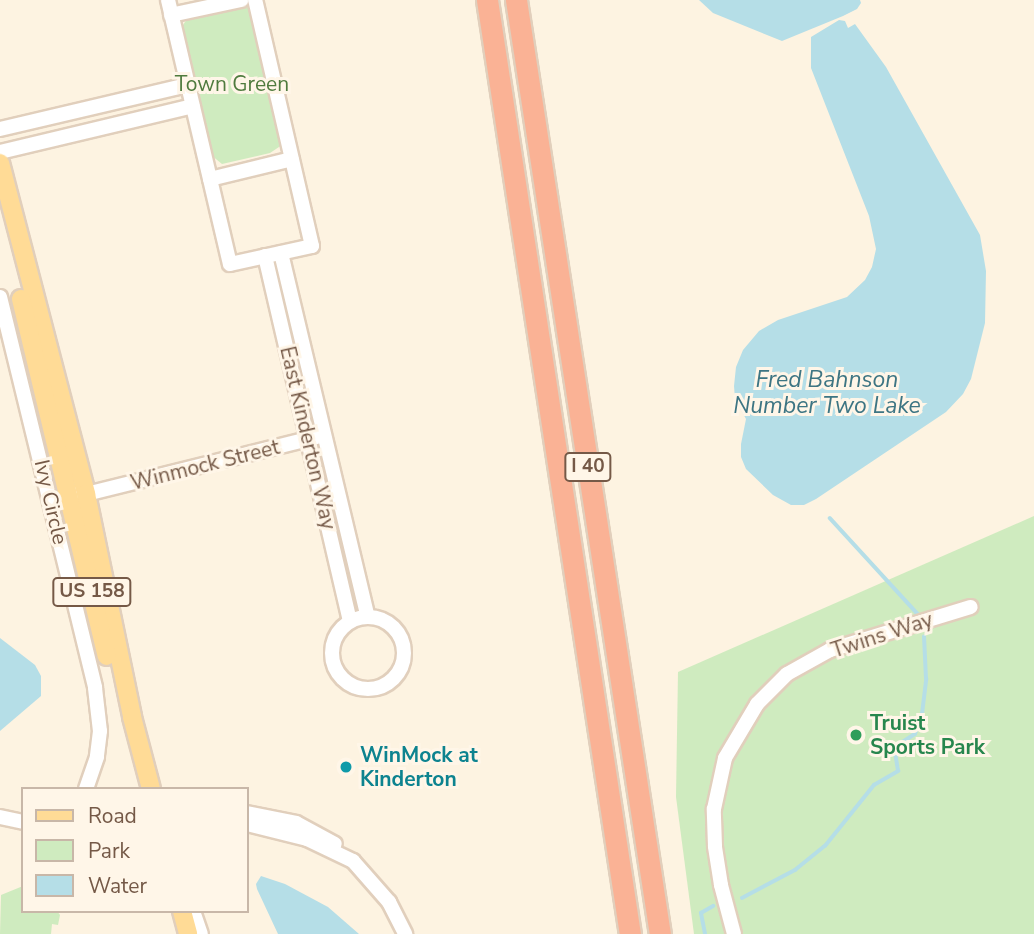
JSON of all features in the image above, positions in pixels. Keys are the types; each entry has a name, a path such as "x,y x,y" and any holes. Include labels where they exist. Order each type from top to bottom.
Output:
{"highway":[{"name":"I 40","path":"487,0 630,934"},
{"name":"I 40","path":"516,0 660,934"}],"main road":[{"name":"US 158","path":"0,163 86,494 132,717 150,787"},
{"name":"US 158","path":"0,210 139,787"}],"street":[{"path":"168,0 230,264 312,246 255,0"},
{"path":"171,15 241,0"},
{"path":"0,129 188,85"},
{"path":"0,152 193,106"},
{"path":"210,179 292,159"},
{"name":"East Kinderton Way","path":"281,253 368,617"},
{"name":"East Kinderton Way","path":"265,256 351,621"},
{"name":"Ivy Circle","path":"0,297 95,688 100,731 97,757 87,787"},
{"path":"45,395 55,409 77,490 80,494 86,494"},
{"name":"Winmock Street","path":"86,494 324,435"},
{"name":"Twins Way","path":"734,934 721,885 715,846 714,809 725,758 757,704 788,674 830,650 971,607"},
{"path":"368,617 392,626 403,649 403,662 397,673 388,683 376,688 351,685 334,666 334,640 351,621 368,617"},
{"path":"248,813 271,816 309,829 340,846 345,856"},
{"path":"0,817 21,822"},
{"path":"248,824 293,835 345,856 377,885 405,934"},
{"path":"248,831 271,830"},
{"path":"185,918 201,934"}],"green space":[{"name":"Town Green","path":"242,4 250,9 282,145 270,153 222,164 211,155 181,28 189,16"},
{"name":"Truist Sports Park","path":"1034,516 1034,934 694,934 676,797 678,672"},
{"path":"21,887 21,913 58,913 58,925 52,924 51,934 0,934 1,895"}],"water":[{"path":"699,0 860,0 861,3 857,9 843,16 782,41 713,13"},
{"name":"Fred Bahnson Number Two Lake","path":"839,20 845,21 848,28 855,24 886,67 980,235 986,271 985,323 971,379 963,394 946,412 816,499 804,505 791,505 773,495 746,469 741,457 741,444 746,419 735,399 734,386 736,367 743,350 759,331 778,320 847,297 865,280 872,267 876,249 869,216 811,68 811,37"},
{"path":"0,638 35,665 41,676 41,696 0,731"},
{"path":"261,876 285,884 328,907 359,934 278,934 257,889 256,884"}],"waterway":[{"path":"830,518 918,614"},
{"path":"742,898 795,870 825,846 874,785 898,771 895,752 898,745 915,734 922,714 926,679 924,637"},
{"path":"705,934 701,913 713,906"}],"place":[{"name":"Truist Sports Park","path":"856,735"},
{"name":"WinMock at Kinderton","path":"346,767"}]}
